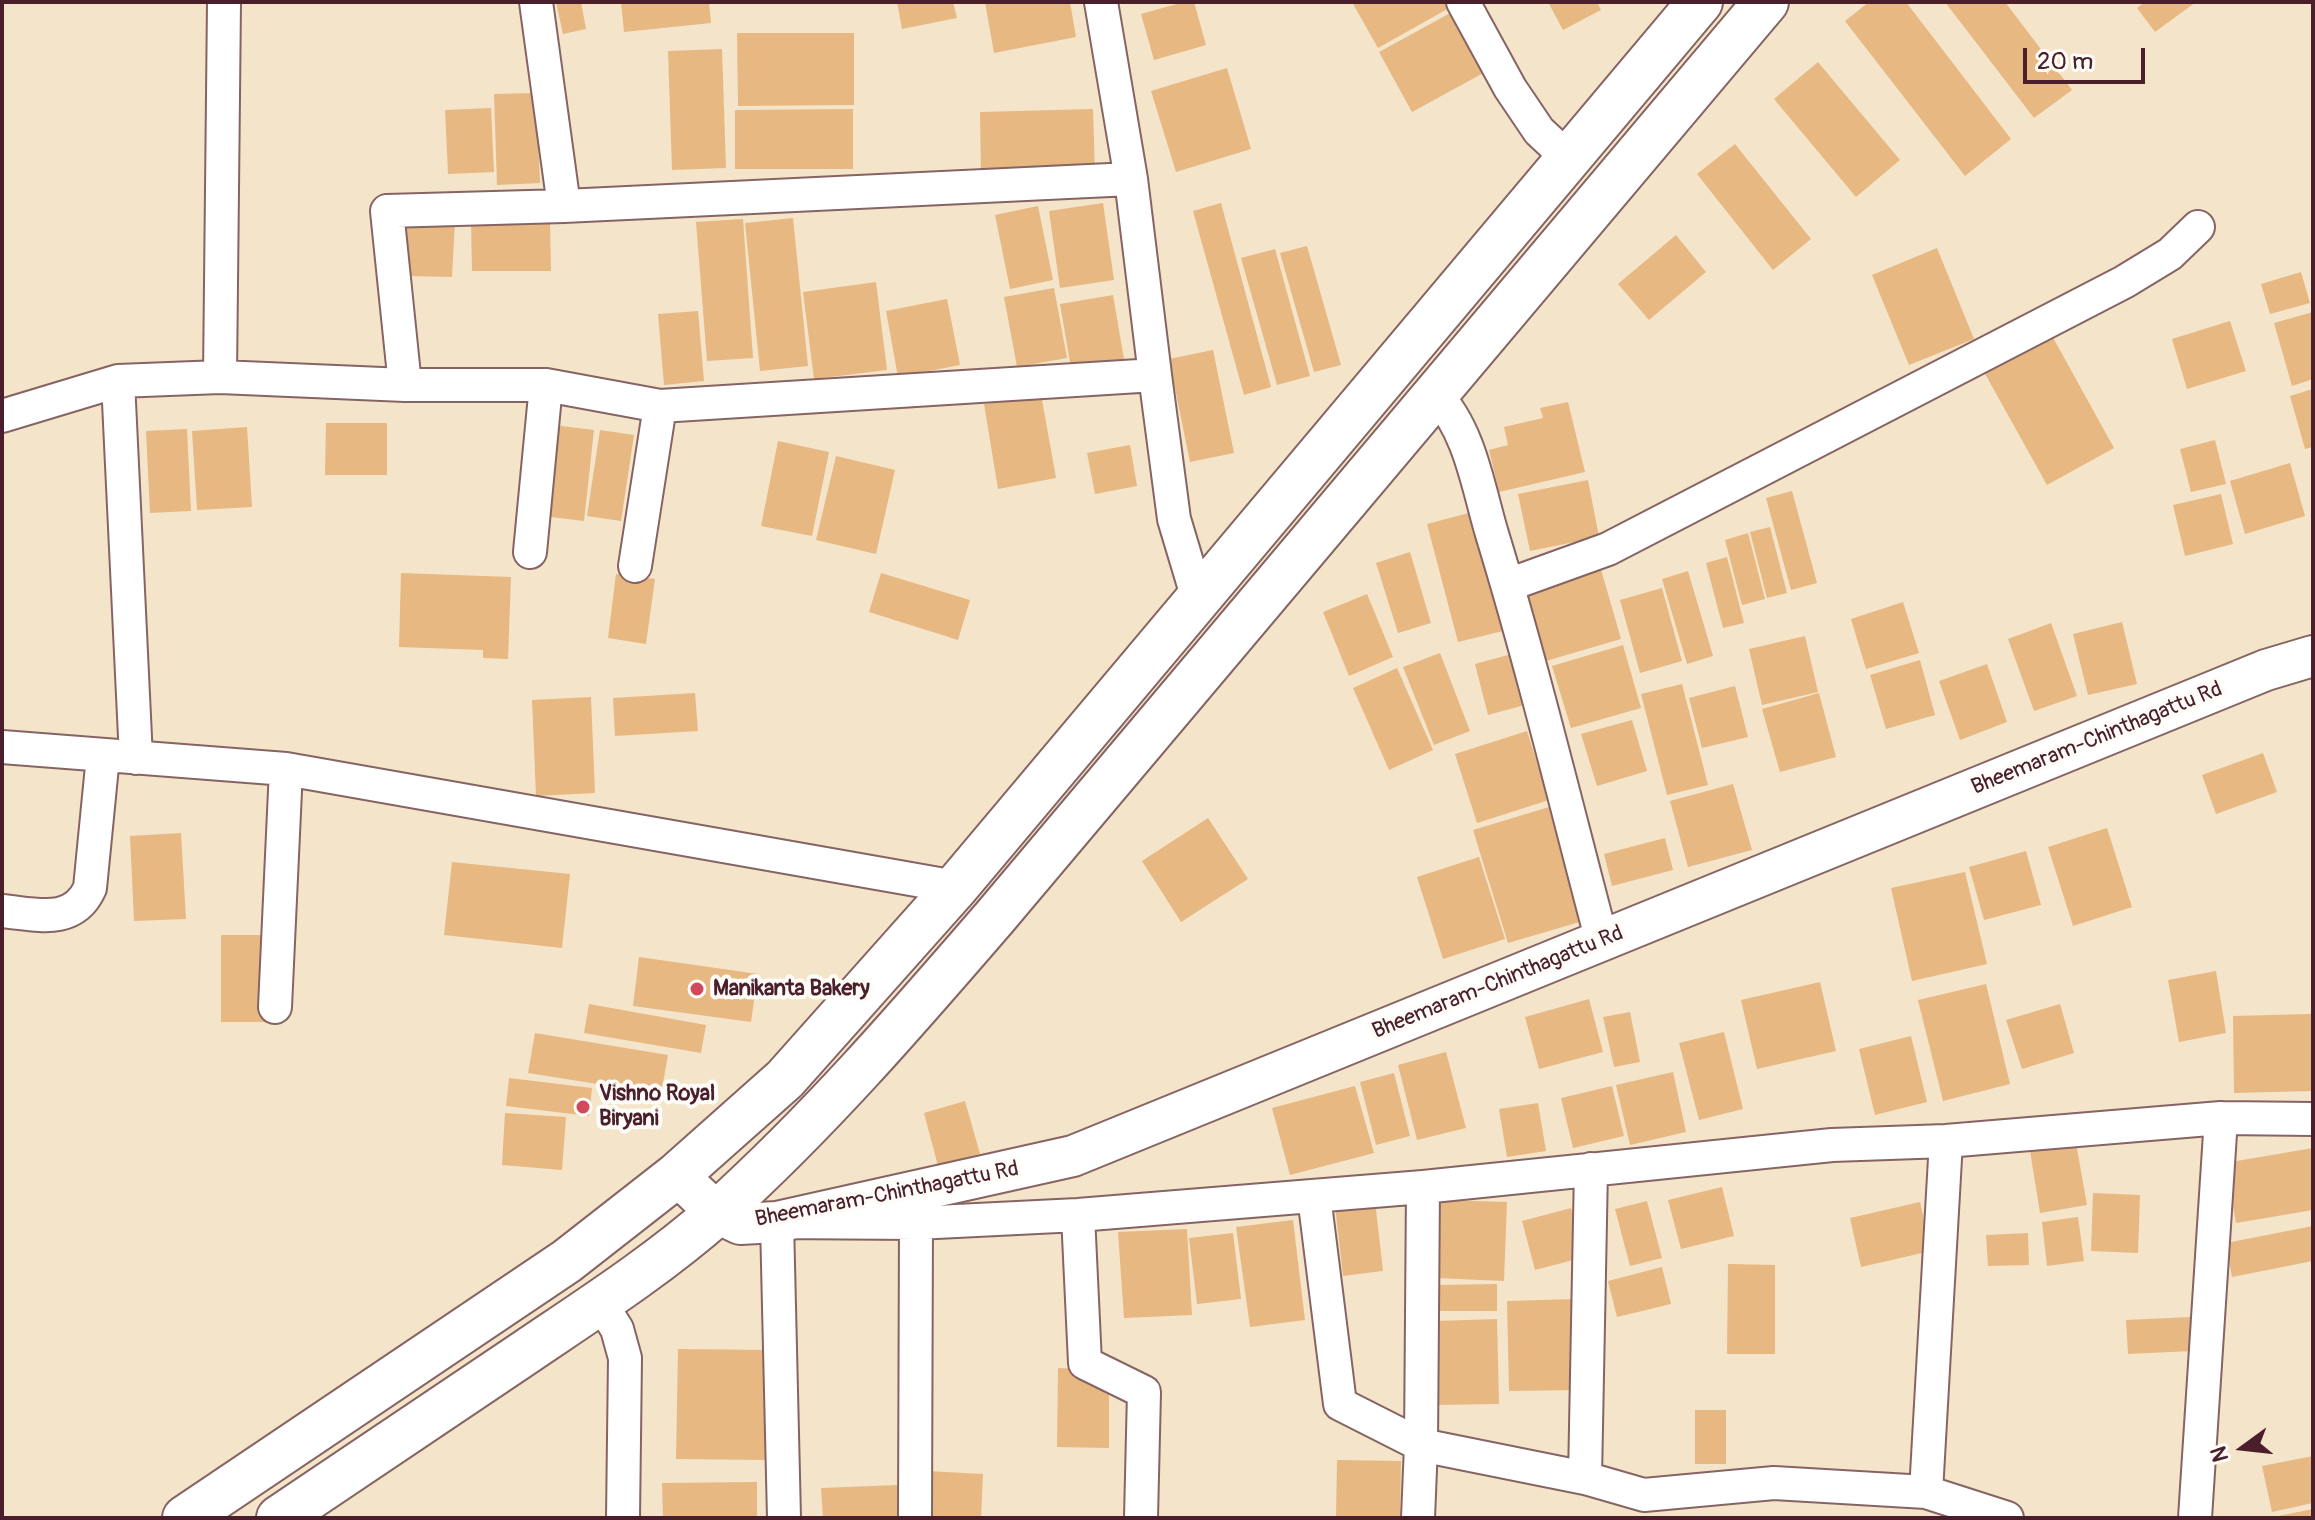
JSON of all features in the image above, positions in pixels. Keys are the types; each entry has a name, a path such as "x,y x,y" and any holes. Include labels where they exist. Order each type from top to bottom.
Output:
{"highway":[{"path":"185,1518 567,1261 677,1175 785,1079 956,887 1700,2"},
{"path":"279,1518 665,1256 717,1213 817,1117 1006,905 1766,2"}],"street":[{"path":"220,377 224,2"},
{"path":"536,2 564,206"},
{"path":"1101,2 1131,179 1174,519 1198,599"},
{"path":"1463,2 1510,88 1539,131 1569,159"},
{"path":"405,385 387,211 564,206 1131,179"},
{"path":"1508,585 1608,549 2111,289 2170,254 2198,227"},
{"path":"2,416 118,381 220,377 405,385 546,385 660,406 1155,375"},
{"path":"118,381 136,758"},
{"path":"530,552 546,385"},
{"path":"1435,394 1449,409 1464,441 1508,585 1602,941"},
{"path":"635,566 660,406"},
{"name":"Bheemaram-Chinthagattu Rd","path":"677,1175 717,1213 740,1224 777,1222 1073,1156 2266,670 2313,656"},
{"path":"2,747 286,769 956,887"},
{"path":"2,911 58,915 72,911 84,902 90,888 103,756"},
{"path":"275,1007 286,769"},
{"path":"784,1518 777,1222 916,1223 1078,1215 1423,1187 1832,1145 1946,1141 2221,1118 2313,1119"},
{"path":"2195,1518 2221,1118"},
{"path":"1926,1492 1946,1141"},
{"path":"1585,1478 1591,1169"},
{"path":"1418,1518 1423,1187"},
{"path":"1314,1196 1340,1404 1421,1445 1585,1478 1643,1506 1774,1483 1852,1503 1926,1492 1988,1515"},
{"path":"1078,1215 1085,1363 1144,1392 1141,1518"},
{"path":"915,1518 916,1223"},
{"path":"600,1302 617,1329 625,1358 623,1518"}],"building":[{"path":"556,2 581,2 586,29 563,34"},
{"path":"621,2 709,2 711,23 624,32"},
{"path":"897,2 953,2 957,18 902,29"},
{"path":"985,2 1070,2 1076,37 994,53"},
{"path":"1194,2 1206,45 1154,60 1141,14"},
{"path":"1352,2 1448,2 1451,7 1378,48"},
{"path":"1548,2 1597,2 1601,10 1563,30"},
{"path":"1869,2 1906,2 2011,139 1965,176 1845,21"},
{"path":"1945,2 2005,2 2072,90 2034,118"},
{"path":"2145,2 2196,2 2155,32 2137,8"},
{"path":"1454,11 1487,71 1412,112 1379,52"},
{"path":"737,33 854,33 854,105 738,106"},
{"path":"722,49 726,168 672,170 668,51"},
{"path":"1818,62 1900,160 1856,197 1774,99"},
{"path":"1227,68 1251,149 1176,172 1151,91"},
{"path":"536,93 540,183 497,185 494,94"},
{"path":"491,108 494,172 448,174 445,110"},
{"path":"853,109 853,169 735,169 735,110"},
{"path":"1093,109 1095,174 981,177 980,112"},
{"path":"1735,144 1811,239 1773,270 1697,174"},
{"path":"1103,203 1114,280 1060,288 1049,211"},
{"path":"1221,203 1271,387 1244,395 1193,211"},
{"path":"1038,206 1053,280 1010,289 995,215"},
{"path":"793,218 808,366 760,371 745,223"},
{"path":"407,219 455,221 452,277 405,276"},
{"path":"471,219 550,219 551,271 472,271"},
{"path":"743,219 753,358 707,361 696,222"},
{"path":"1676,235 1706,272 1649,320 1618,284"},
{"path":"1307,246 1341,365 1314,372 1280,253"},
{"path":"1937,248 1974,339 1909,365 1872,275"},
{"path":"1275,249 1310,376 1277,385 1241,258"},
{"path":"2301,272 2310,303 2270,314 2261,284"},
{"path":"876,282 887,370 814,379 803,292"},
{"path":"1054,288 1067,358 1017,367 1004,297"},
{"path":"1113,295 1124,359 1071,368 1060,304"},
{"path":"947,299 960,365 898,377 886,311"},
{"path":"698,311 704,381 664,385 658,314"},
{"path":"2313,312 2313,379 2292,386 2274,323"},
{"path":"2230,321 2246,371 2187,389 2172,339"},
{"path":"2051,334 2114,448 2047,485 1984,372"},
{"path":"1213,350 1234,453 1190,462 1169,359"},
{"path":"2313,389 2313,447 2305,449 2290,396"},
{"path":"1041,394 1056,478 998,489 984,404"},
{"path":"1568,402 1585,472 1499,492 1489,450 1508,445 1504,427 1543,418 1540,408"},
{"path":"326,423 387,423 387,475 325,475"},
{"path":"545,424 594,430 584,521 534,515"},
{"path":"247,427 252,507 197,510 192,431"},
{"path":"187,429 191,511 150,513 146,431"},
{"path":"600,430 634,435 621,521 587,516"},
{"path":"2215,440 2226,484 2191,492 2180,449"},
{"path":"778,441 829,452 812,536 761,526"},
{"path":"1130,445 1137,486 1095,494 1087,453"},
{"path":"836,456 895,470 876,554 816,540"},
{"path":"2290,463 2305,516 2245,534 2230,481"},
{"path":"1588,480 1599,537 1530,551 1518,494"},
{"path":"1792,491 1817,583 1791,590 1766,498"},
{"path":"2221,494 2233,544 2185,556 2173,505"},
{"path":"1480,510 1511,629 1458,642 1427,524"},
{"path":"1770,527 1787,593 1767,598 1750,532"},
{"path":"1748,533 1765,599 1742,605 1725,540"},
{"path":"1410,552 1431,623 1398,633 1376,563"},
{"path":"1727,557 1744,623 1723,628 1706,563"},
{"path":"1600,566 1621,639 1546,661 1525,588"},
{"path":"1688,571 1713,656 1687,664 1662,579"},
{"path":"401,573 511,577 508,659 483,658 483,650 399,647"},
{"path":"881,573 970,600 958,640 869,612"},
{"path":"616,574 655,579 646,644 608,638"},
{"path":"1662,588 1682,661 1640,673 1620,600"},
{"path":"1367,594 1393,657 1349,676 1323,612"},
{"path":"1903,602 1919,653 1866,669 1851,619"},
{"path":"2122,622 2137,684 2088,695 2073,634"},
{"path":"2051,623 2077,696 2034,711 2008,639"},
{"path":"1805,636 1818,692 1762,705 1749,649"},
{"path":"1623,645 1641,708 1571,728 1552,666"},
{"path":"1519,652 1532,703 1488,715 1475,664"},
{"path":"1440,653 1470,731 1434,745 1403,667"},
{"path":"1920,660 1935,715 1886,729 1870,675"},
{"path":"1987,664 2007,722 1960,740 1939,681"},
{"path":"1397,668 1433,750 1389,770 1353,688"},
{"path":"1682,684 1708,785 1667,795 1641,694"},
{"path":"1735,686 1748,737 1702,748 1689,698"},
{"path":"695,693 698,731 615,736 613,698"},
{"path":"1819,693 1836,757 1780,772 1762,709"},
{"path":"591,697 595,793 536,796 532,700"},
{"path":"1632,720 1647,771 1597,786 1581,734"},
{"path":"1527,731 1549,800 1477,823 1455,754"},
{"path":"2263,753 2277,792 2216,814 2202,775"},
{"path":"1733,784 1752,850 1688,867 1670,801"},
{"path":"1549,807 1583,921 1508,943 1473,830"},
{"path":"1208,818 1248,879 1181,922 1142,861"},
{"path":"2107,828 2132,907 2073,926 2048,847"},
{"path":"181,833 186,919 134,921 130,836"},
{"path":"1665,838 1673,870 1612,886 1604,854"},
{"path":"2026,851 2041,905 1984,920 1969,867"},
{"path":"1479,857 1505,939 1443,959 1417,877"},
{"path":"452,862 570,874 562,948 444,935"},
{"path":"1965,872 1987,964 1912,981 1891,888"},
{"path":"221,935 273,935 273,1022 221,1022"},
{"path":"639,957 758,974 751,1022 633,1006"},
{"path":"2216,971 2226,1033 2179,1042 2168,980"},
{"path":"1820,982 1836,1051 1757,1069 1741,1000"},
{"path":"1986,984 2010,1084 1943,1101 1918,1000"},
{"path":"1589,999 1603,1052 1539,1069 1525,1017"},
{"path":"589,1004 706,1025 701,1053 584,1033"},
{"path":"2060,1004 2074,1053 2022,1069 2006,1020"},
{"path":"1630,1012 1640,1062 1614,1067 1603,1017"},
{"path":"2311,1014 2313,1091 2234,1093 2233,1016"},
{"path":"1724,1032 1743,1109 1699,1120 1679,1043"},
{"path":"535,1033 668,1055 661,1094 528,1073"},
{"path":"1911,1036 1927,1102 1875,1115 1859,1049"},
{"path":"1446,1052 1466,1128 1417,1140 1398,1065"},
{"path":"1673,1072 1686,1132 1630,1145 1616,1085"},
{"path":"1394,1073 1410,1136 1376,1145 1360,1082"},
{"path":"509,1078 592,1088 589,1116 506,1106"},
{"path":"1355,1086 1374,1153 1290,1175 1272,1108"},
{"path":"1612,1086 1624,1136 1573,1148 1561,1098"},
{"path":"965,1101 980,1154 938,1166 924,1113"},
{"path":"1538,1103 1546,1151 1507,1157 1499,1109"},
{"path":"505,1113 566,1117 562,1170 502,1165"},
{"path":"2076,1143 2087,1205 2040,1213 2030,1151"},
{"path":"2313,1148 2313,1210 2236,1223 2225,1163"},
{"path":"1722,1187 1734,1236 1681,1249 1668,1200"},
{"path":"2093,1193 2140,1195 2138,1253 2091,1251"},
{"path":"1438,1200 1507,1202 1504,1281 1435,1278"},
{"path":"1375,1201 1383,1271 1343,1276 1335,1206"},
{"path":"1647,1201 1662,1258 1630,1266 1615,1209"},
{"path":"1920,1202 1931,1251 1861,1267 1850,1218"},
{"path":"1571,1208 1585,1257 1535,1270 1522,1221"},
{"path":"2078,1217 2084,1261 2047,1266 2042,1222"},
{"path":"1293,1220 1305,1320 1250,1327 1236,1227"},
{"path":"2313,1226 2313,1261 2232,1277 2226,1243"},
{"path":"1187,1229 1192,1315 1124,1318 1118,1232"},
{"path":"1233,1233 1241,1299 1197,1304 1189,1238"},
{"path":"2028,1233 2029,1265 1988,1266 1986,1235"},
{"path":"1728,1264 1775,1265 1775,1354 1727,1354"},
{"path":"1662,1267 1671,1304 1617,1317 1608,1281"},
{"path":"1497,1284 1497,1311 1437,1311 1437,1285"},
{"path":"1576,1299 1578,1390 1509,1391 1507,1301"},
{"path":"2191,1317 2192,1351 2128,1354 2126,1320"},
{"path":"1497,1319 1499,1404 1436,1405 1435,1321"},
{"path":"678,1349 769,1350 768,1460 676,1459"},
{"path":"1058,1368 1081,1369 1109,1381 1109,1448 1057,1447"},
{"path":"1695,1410 1726,1410 1726,1464 1695,1464"},
{"path":"2313,1456 2313,1503 2272,1512 2262,1466"},
{"path":"1337,1460 1401,1461 1400,1518 1336,1518"},
{"path":"927,1471 983,1474 981,1518 925,1518"},
{"path":"757,1482 757,1518 663,1518 662,1483"},
{"path":"898,1485 899,1518 823,1518 821,1488"},
{"path":"2313,1509 2313,1518 2273,1518 2273,1517"}],"place":[{"name":"Manikanta Bakery","path":"697,989"},
{"name":"Vishno Royal Biryani","path":"583,1107"}]}
